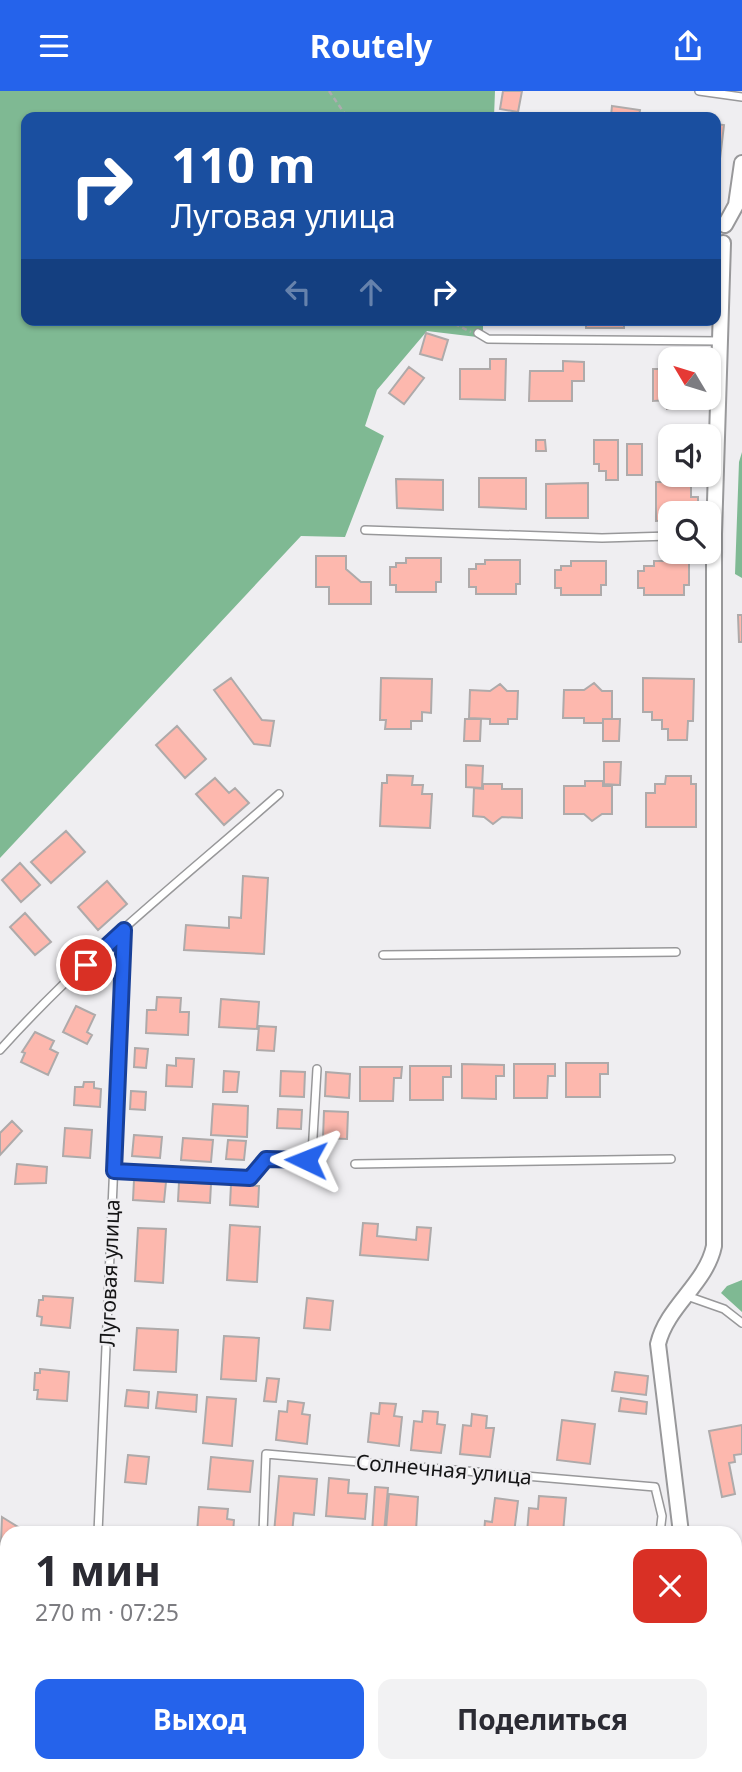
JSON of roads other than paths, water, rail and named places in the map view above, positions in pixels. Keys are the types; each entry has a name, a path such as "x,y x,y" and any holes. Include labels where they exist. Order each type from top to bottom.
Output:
{"street":[{"path":"725,225 736,205 742,163"},
{"path":"721,308 723,243"},
{"path":"713,501 720,326"},
{"path":"680,1526 658,1344 662,1328 711,1263 714,1246 712,564"}],"lane":[{"path":"699,91 742,97"},
{"path":"478,333 488,339 720,341"},
{"path":"365,530 602,538 658,536"},
{"path":"0,1050 30,1017 124,930 279,794"},
{"name":"Луговая улица","path":"98,1526 124,930"},
{"path":"383,955 676,952"},
{"path":"114,1171 250,1178 266,1159 306,1160 313,1154 317,1069"},
{"path":"355,1164 671,1159"},
{"path":"686,1296 724,1310 742,1323"},
{"name":"Солнечная улица","path":"263,1526 266,1454 654,1487 662,1516 661,1526"}]}
